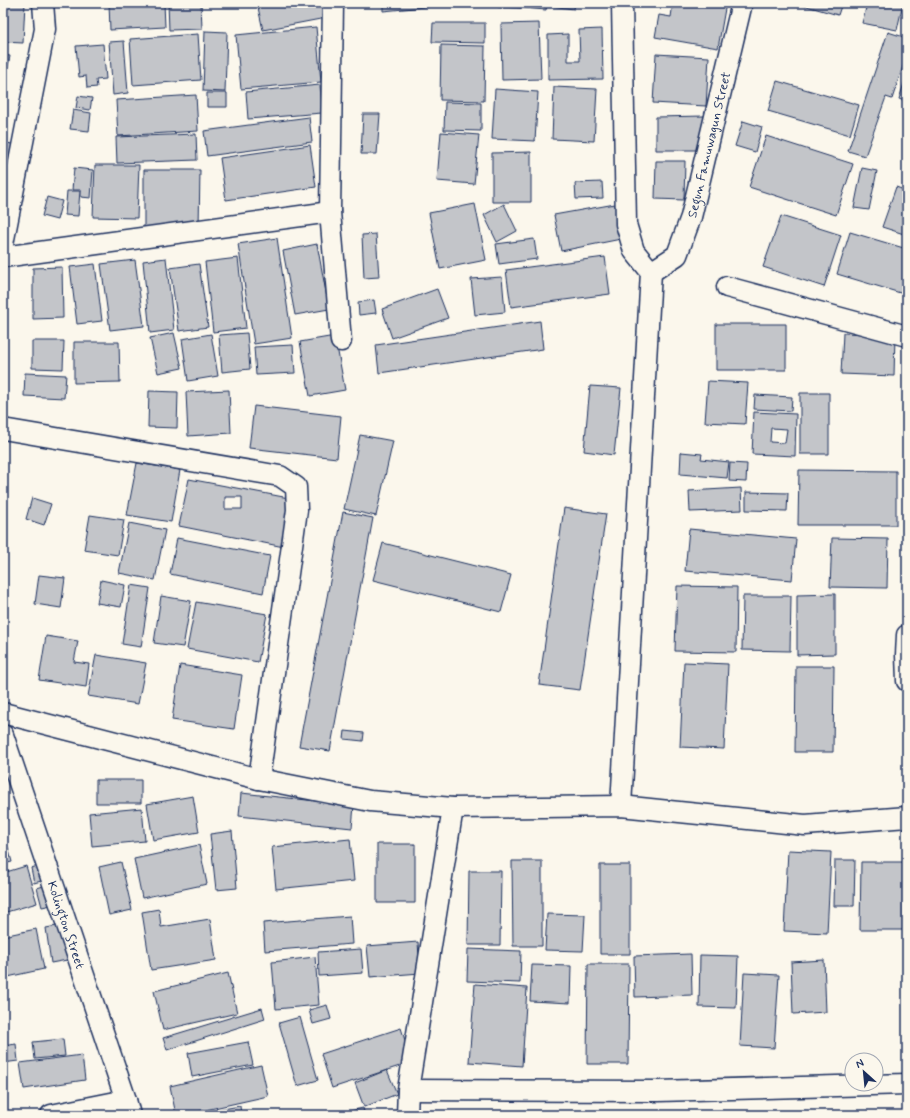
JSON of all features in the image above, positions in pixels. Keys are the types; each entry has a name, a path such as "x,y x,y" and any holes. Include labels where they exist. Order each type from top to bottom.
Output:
{"street":[{"path":"3,244 45,29 43,3"},
{"path":"333,3 330,212 341,341"},
{"path":"621,806 651,272 634,251 626,224 622,3"},
{"name":"Segun Famuwagun Street","path":"651,272 677,255 691,217 742,3"},
{"path":"3,257 330,212"},
{"path":"727,287 907,336"},
{"path":"3,429 280,476 296,487 297,510 259,779"},
{"path":"907,635 907,681"},
{"path":"3,713 259,779 370,801 453,808 621,806 805,825 907,817"},
{"name":"Kolington Street","path":"3,735 128,1107"},
{"path":"407,1115 408,1090 453,808"},
{"path":"408,1090 658,1091 907,1084"},
{"path":"51,1115 128,1107"}],"building":[{"path":"3,3 25,3 23,43 3,42"},
{"path":"109,3 164,3 165,27 110,30"},
{"path":"168,3 201,3 202,29 169,30"},
{"path":"257,3 328,3 331,17 263,30"},
{"path":"383,3 456,3 456,4 383,11"},
{"path":"499,3 522,3 521,8 498,7"},
{"path":"524,3 547,3 546,10 523,8"},
{"path":"551,3 575,3 574,9 550,6"},
{"path":"673,3 726,3 718,48 655,37 659,15 671,17"},
{"path":"804,3 842,3 838,15 803,5"},
{"path":"853,3 903,3 897,30 862,23 866,8 852,5"},
{"path":"433,23 485,23 485,43 432,42"},
{"path":"539,23 541,79 502,80 501,24"},
{"path":"316,27 321,82 241,89 236,35"},
{"path":"602,29 603,79 548,80 548,35 568,34 568,61 580,61 579,30"},
{"path":"205,31 227,32 225,92 203,91"},
{"path":"888,32 907,38 907,54 892,99 886,97 865,156 848,151"},
{"path":"198,34 201,80 133,85 130,39"},
{"path":"124,41 128,93 113,95 109,42"},
{"path":"103,44 106,79 96,80 97,87 87,88 86,76 79,77 76,46"},
{"path":"441,45 485,46 484,101 440,100"},
{"path":"656,54 709,57 706,106 653,103"},
{"path":"3,55 10,56 5,82 3,82"},
{"path":"907,74 907,102 899,99"},
{"path":"777,81 859,105 850,135 768,111"},
{"path":"320,85 322,113 248,119 246,92"},
{"path":"554,87 597,89 594,141 552,139"},
{"path":"495,89 538,92 535,141 492,139"},
{"path":"207,93 227,93 227,107 207,107"},
{"path":"196,95 198,131 118,136 116,100"},
{"path":"78,96 92,98 90,110 76,108"},
{"path":"445,102 481,103 481,131 444,130"},
{"path":"73,110 91,113 89,131 70,129"},
{"path":"363,114 380,114 377,154 361,154"},
{"path":"704,116 704,150 656,150 656,117"},
{"path":"309,117 312,142 207,156 204,131"},
{"path":"743,121 762,127 755,152 735,146"},
{"path":"441,132 479,135 474,184 437,181"},
{"path":"196,134 197,160 117,163 116,137"},
{"path":"766,136 853,164 836,215 749,187"},
{"path":"3,142 16,145 3,196"},
{"path":"310,145 316,187 226,200 220,158"},
{"path":"531,152 531,202 492,202 492,153"},
{"path":"656,161 685,161 684,200 655,199"},
{"path":"95,165 139,165 137,218 93,217"},
{"path":"74,168 93,170 91,198 81,197 81,190 72,190"},
{"path":"862,168 877,171 869,210 854,208"},
{"path":"144,170 200,170 199,227 144,227"},
{"path":"602,182 603,198 576,199 575,183"},
{"path":"896,187 907,191 907,235 882,227"},
{"path":"67,191 80,191 78,216 65,215"},
{"path":"47,197 62,201 57,220 42,216"},
{"path":"475,204 486,260 440,269 429,213"},
{"path":"504,204 517,231 497,242 484,215"},
{"path":"615,204 621,239 561,251 554,215"},
{"path":"781,216 841,235 824,287 763,267"},
{"path":"850,232 907,249 907,295 837,274"},
{"path":"376,234 379,277 364,278 362,235"},
{"path":"277,238 292,338 254,344 238,244"},
{"path":"534,239 537,259 499,264 496,244"},
{"path":"317,244 329,309 295,315 283,251"},
{"path":"605,257 610,294 511,307 506,270"},
{"path":"166,258 174,330 150,333 143,261"},
{"path":"238,258 246,328 213,332 205,262"},
{"path":"135,260 144,326 110,330 101,264"},
{"path":"95,264 102,321 77,324 70,267"},
{"path":"199,264 208,327 179,331 170,268"},
{"path":"62,267 63,318 33,319 33,268"},
{"path":"502,277 505,312 475,315 471,279"},
{"path":"437,289 448,318 392,338 382,309"},
{"path":"374,300 376,313 359,315 358,302"},
{"path":"540,321 543,349 379,373 376,345"},
{"path":"716,324 786,324 786,370 716,370"},
{"path":"174,333 182,368 158,373 150,338"},
{"path":"247,333 250,369 222,372 219,335"},
{"path":"843,333 895,335 894,376 841,374"},
{"path":"211,334 218,376 188,381 182,339"},
{"path":"335,336 345,390 310,396 300,342"},
{"path":"32,341 64,341 63,369 32,368"},
{"path":"74,342 119,342 120,382 74,383"},
{"path":"293,345 295,373 256,375 254,347"},
{"path":"25,373 66,375 64,398 24,396"},
{"path":"708,381 748,383 745,424 705,422"},
{"path":"590,386 621,388 614,455 584,451"},
{"path":"229,390 231,433 188,436 186,392"},
{"path":"149,391 178,392 177,428 148,427"},
{"path":"800,393 829,393 829,454 800,454"},
{"path":"755,395 792,397 791,411 754,409"},
{"path":"254,406 341,416 337,458 249,448"},
{"path":"754,412 796,414 795,456 752,454","holes":["771,428 787,429 785,443 770,442"]},
{"path":"360,435 393,441 376,516 344,509"},
{"path":"681,452 702,454 701,459 729,462 727,478 680,474"},
{"path":"137,463 180,470 171,522 127,515"},
{"path":"730,463 747,464 746,482 729,481"},
{"path":"799,470 896,471 896,525 798,525"},
{"path":"189,479 294,499 284,547 179,526","holes":["225,497 242,497 242,509 225,509"]},
{"path":"741,488 742,510 690,512 689,491"},
{"path":"746,492 788,493 787,511 746,510"},
{"path":"32,498 51,504 44,525 26,519"},
{"path":"564,508 606,514 580,690 539,685"},
{"path":"343,512 373,518 330,751 299,746"},
{"path":"90,515 124,520 118,555 84,550"},
{"path":"129,523 165,530 155,580 119,573"},
{"path":"689,529 796,539 792,580 685,571"},
{"path":"177,538 270,556 263,593 170,574"},
{"path":"832,538 888,539 887,588 830,587"},
{"path":"383,543 511,575 501,612 373,580"},
{"path":"39,575 65,578 61,608 35,604"},
{"path":"101,580 125,585 121,607 97,603"},
{"path":"131,585 150,588 141,647 122,644"},
{"path":"677,586 737,587 736,652 675,651"},
{"path":"835,594 835,654 797,655 797,595"},
{"path":"161,596 191,601 183,647 154,643"},
{"path":"743,596 791,596 790,651 742,650"},
{"path":"196,602 267,614 258,662 187,649"},
{"path":"46,636 78,641 74,662 89,664 86,687 39,680"},
{"path":"96,655 146,663 138,704 88,696"},
{"path":"684,662 728,664 724,749 680,747"},
{"path":"180,665 242,675 234,729 172,720"},
{"path":"796,666 834,666 833,752 795,752"},
{"path":"345,731 364,733 363,741 344,739"},
{"path":"96,780 141,780 141,803 96,803"},
{"path":"241,793 354,805 352,828 239,816"},
{"path":"193,796 199,832 153,840 147,804"},
{"path":"3,804 7,820 3,821"},
{"path":"142,808 145,841 92,846 89,813"},
{"path":"232,831 237,888 216,890 210,834"},
{"path":"350,839 354,881 276,889 272,847"},
{"path":"377,844 415,844 415,903 377,903"},
{"path":"199,845 207,884 142,898 134,859"},
{"path":"8,847 12,862 3,864 3,848"},
{"path":"788,850 831,852 827,933 784,931"},
{"path":"835,860 855,860 854,906 834,906"},
{"path":"512,861 542,861 542,946 513,946"},
{"path":"121,862 132,910 109,915 99,867"},
{"path":"861,862 907,862 907,930 860,930"},
{"path":"45,864 48,879 34,883 31,868"},
{"path":"600,865 630,865 630,954 600,954"},
{"path":"26,866 37,903 3,913 3,873"},
{"path":"469,871 501,871 500,945 468,945"},
{"path":"50,884 56,904 42,907 37,888"},
{"path":"159,909 161,927 210,919 216,960 151,970 142,912"},
{"path":"547,914 585,915 583,951 545,950"},
{"path":"350,916 352,944 265,951 263,923"},
{"path":"62,925 67,960 51,963 46,928"},
{"path":"36,929 44,969 3,978 3,936"},
{"path":"418,942 420,973 370,977 367,946"},
{"path":"361,949 363,973 319,976 318,952"},
{"path":"468,949 521,951 520,983 467,981"},
{"path":"691,954 692,995 635,997 634,956"},
{"path":"700,955 738,956 736,1008 699,1007"},
{"path":"315,957 319,1005 276,1009 272,962"},
{"path":"824,960 826,1012 793,1014 791,962"},
{"path":"588,964 629,964 628,1064 587,1064"},
{"path":"532,965 571,966 570,1003 530,1001"},
{"path":"228,973 237,1013 163,1030 154,991"},
{"path":"744,973 779,975 774,1048 740,1046"},
{"path":"475,984 527,988 522,1066 469,1062"},
{"path":"327,1005 331,1019 313,1024 309,1010"},
{"path":"262,1008 265,1019 167,1050 163,1038"},
{"path":"300,1017 318,1080 297,1086 279,1023"},
{"path":"401,1028 412,1062 332,1088 321,1054"},
{"path":"63,1039 65,1056 35,1059 33,1042"},
{"path":"248,1042 253,1065 192,1077 188,1053"},
{"path":"16,1044 18,1061 3,1063 3,1046"},
{"path":"82,1055 85,1080 24,1089 20,1063"},
{"path":"261,1065 268,1096 183,1115 176,1115 170,1086"},
{"path":"387,1070 397,1094 364,1107 355,1083"},
{"path":"240,1106 241,1115 212,1115 211,1111"},
{"path":"363,1108 365,1115 332,1115"},
{"path":"566,1113 566,1115 536,1115"}]}
